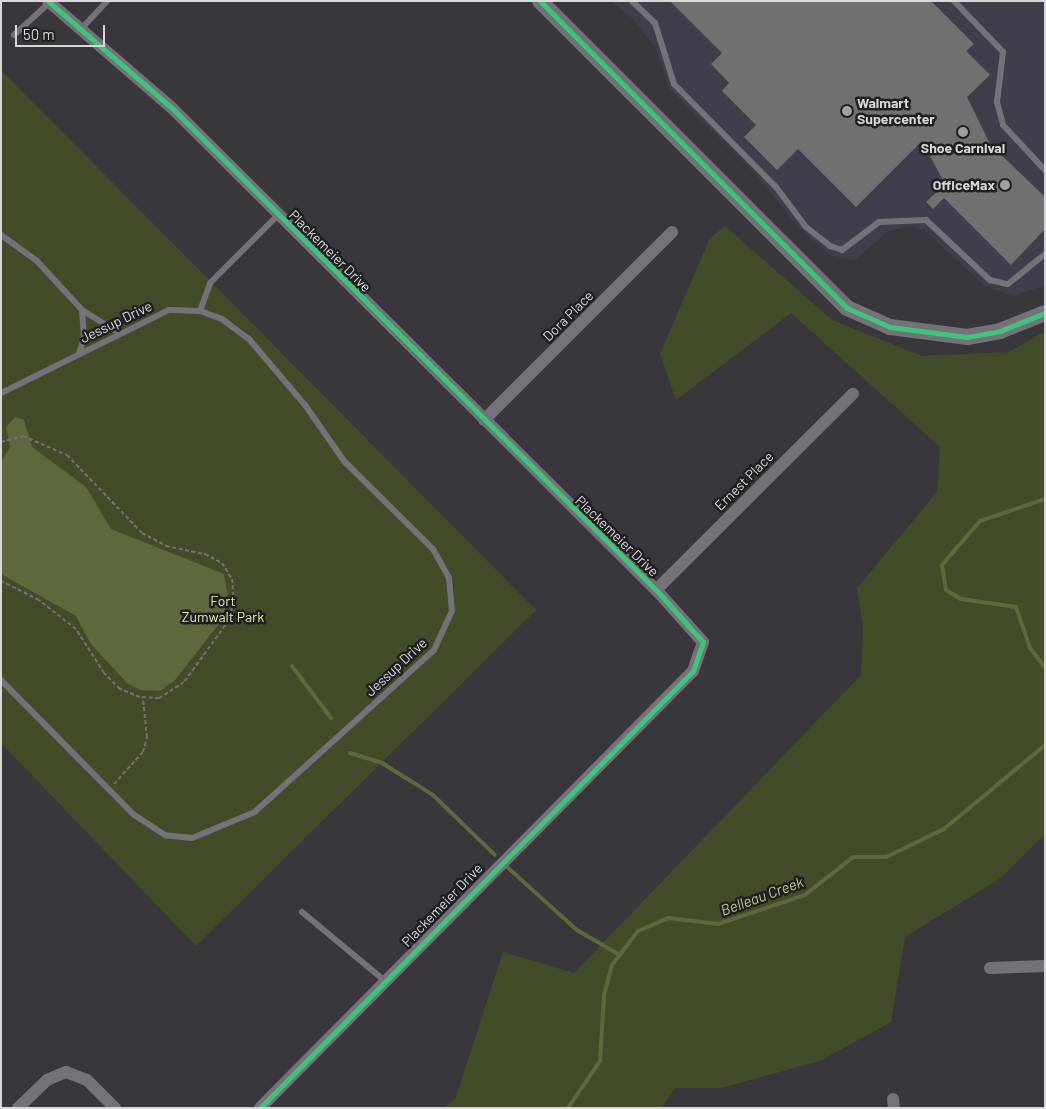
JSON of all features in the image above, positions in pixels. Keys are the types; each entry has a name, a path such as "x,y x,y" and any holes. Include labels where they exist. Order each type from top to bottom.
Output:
{"street":[{"path":"540,1 847,308 890,327 967,337 1000,331 1045,313"},
{"name":"Plackemeier Drive","path":"48,2 82,28 172,108 656,590 698,634 703,642 698,663 260,1108"},
{"name":"Dora Place","path":"484,420 672,232"},
{"name":"Ernest Place","path":"656,590 853,394"},
{"path":"990,968 1045,966"},
{"path":"18,1108 47,1080 66,1072 87,1080 115,1108"}],"lane":[{"path":"82,28 107,1"},
{"path":"632,1 655,23 674,84 776,187 806,227 830,246 842,250 879,222 926,220 990,280 1008,284 1045,254"},
{"path":"954,1 1003,52 997,102 1003,125 1045,170"},
{"path":"14,35 48,2"},
{"path":"200,311 210,284 278,215"},
{"path":"1,235 37,261 82,310 119,333"},
{"path":"79,354 84,338 82,310"},
{"name":"Jessup Drive","path":"1,393 119,333 169,310 200,311 222,319 249,339 305,405 344,461 433,549 449,578 452,611 434,650 255,812 192,838 165,835 134,815 1,680"},
{"path":"302,912 384,980"}],"path":[{"path":"1,442 23,436 62,452 85,470 128,524 166,546 210,555 229,572 234,601 222,630 179,687 160,698 143,698 114,684 76,629 56,612 1,581"},
{"path":"109,789 143,752 147,737 143,698"}],"shaded area":[{"path":"611,1 1045,1 1045,286 1013,296 985,286 924,230 909,226 888,231 855,260 832,256 797,226 754,172 670,89 655,47 633,19"},
{"path":"15,417 24,420 32,447 86,487 111,529 224,574 228,598 222,620 175,680 160,691 141,690 127,683 91,644 76,616 1,574 1,463 10,447 6,427"}],"green space":[{"name":"Fort Zumwalt Park","path":"1,70 536,610 196,946 1,743"},
{"path":"725,226 832,320 922,356 1009,352 1045,331 1045,834 1001,878 905,937 891,1022 820,1061 721,1088 675,1088 662,1108 444,1108 456,1097 503,952 574,973 861,675 863,627 857,588 937,492 940,447 791,313 676,400 660,354 710,238"}],"building":[{"name":"Walmart Supercenter","path":"670,1 931,1 974,44 966,51 990,75 967,97 990,144 1045,197 1045,229 1011,265 944,198 933,209 926,202 945,184 922,141 856,207 798,149 777,170 744,137 756,125 722,91 729,83 711,64 722,53"}],"waterway":[{"name":"Belleau Creek","path":"1045,499 980,521 942,565 946,590 961,599 1016,607 1030,648 1045,667"},
{"path":"292,666 331,718"},
{"name":"Belleau Creek","path":"568,1108 600,1061 604,995 612,965 638,931 669,918 718,924 805,895 853,857 886,857 944,829 1045,745"},
{"path":"350,753 382,763 433,795 495,855"},
{"path":"507,867 577,930 618,954"}],"cycle path":[{"path":"48,1 172,108 659,593 703,642 693,671 260,1108"},
{"path":"540,1 847,308 890,327 967,337 1000,331 1045,313"}],"place":[{"name":"Walmart Supercenter","path":"847,111"},
{"name":"Shoe Carnival","path":"963,132"},
{"name":"OfficeMax","path":"1005,185"}]}
